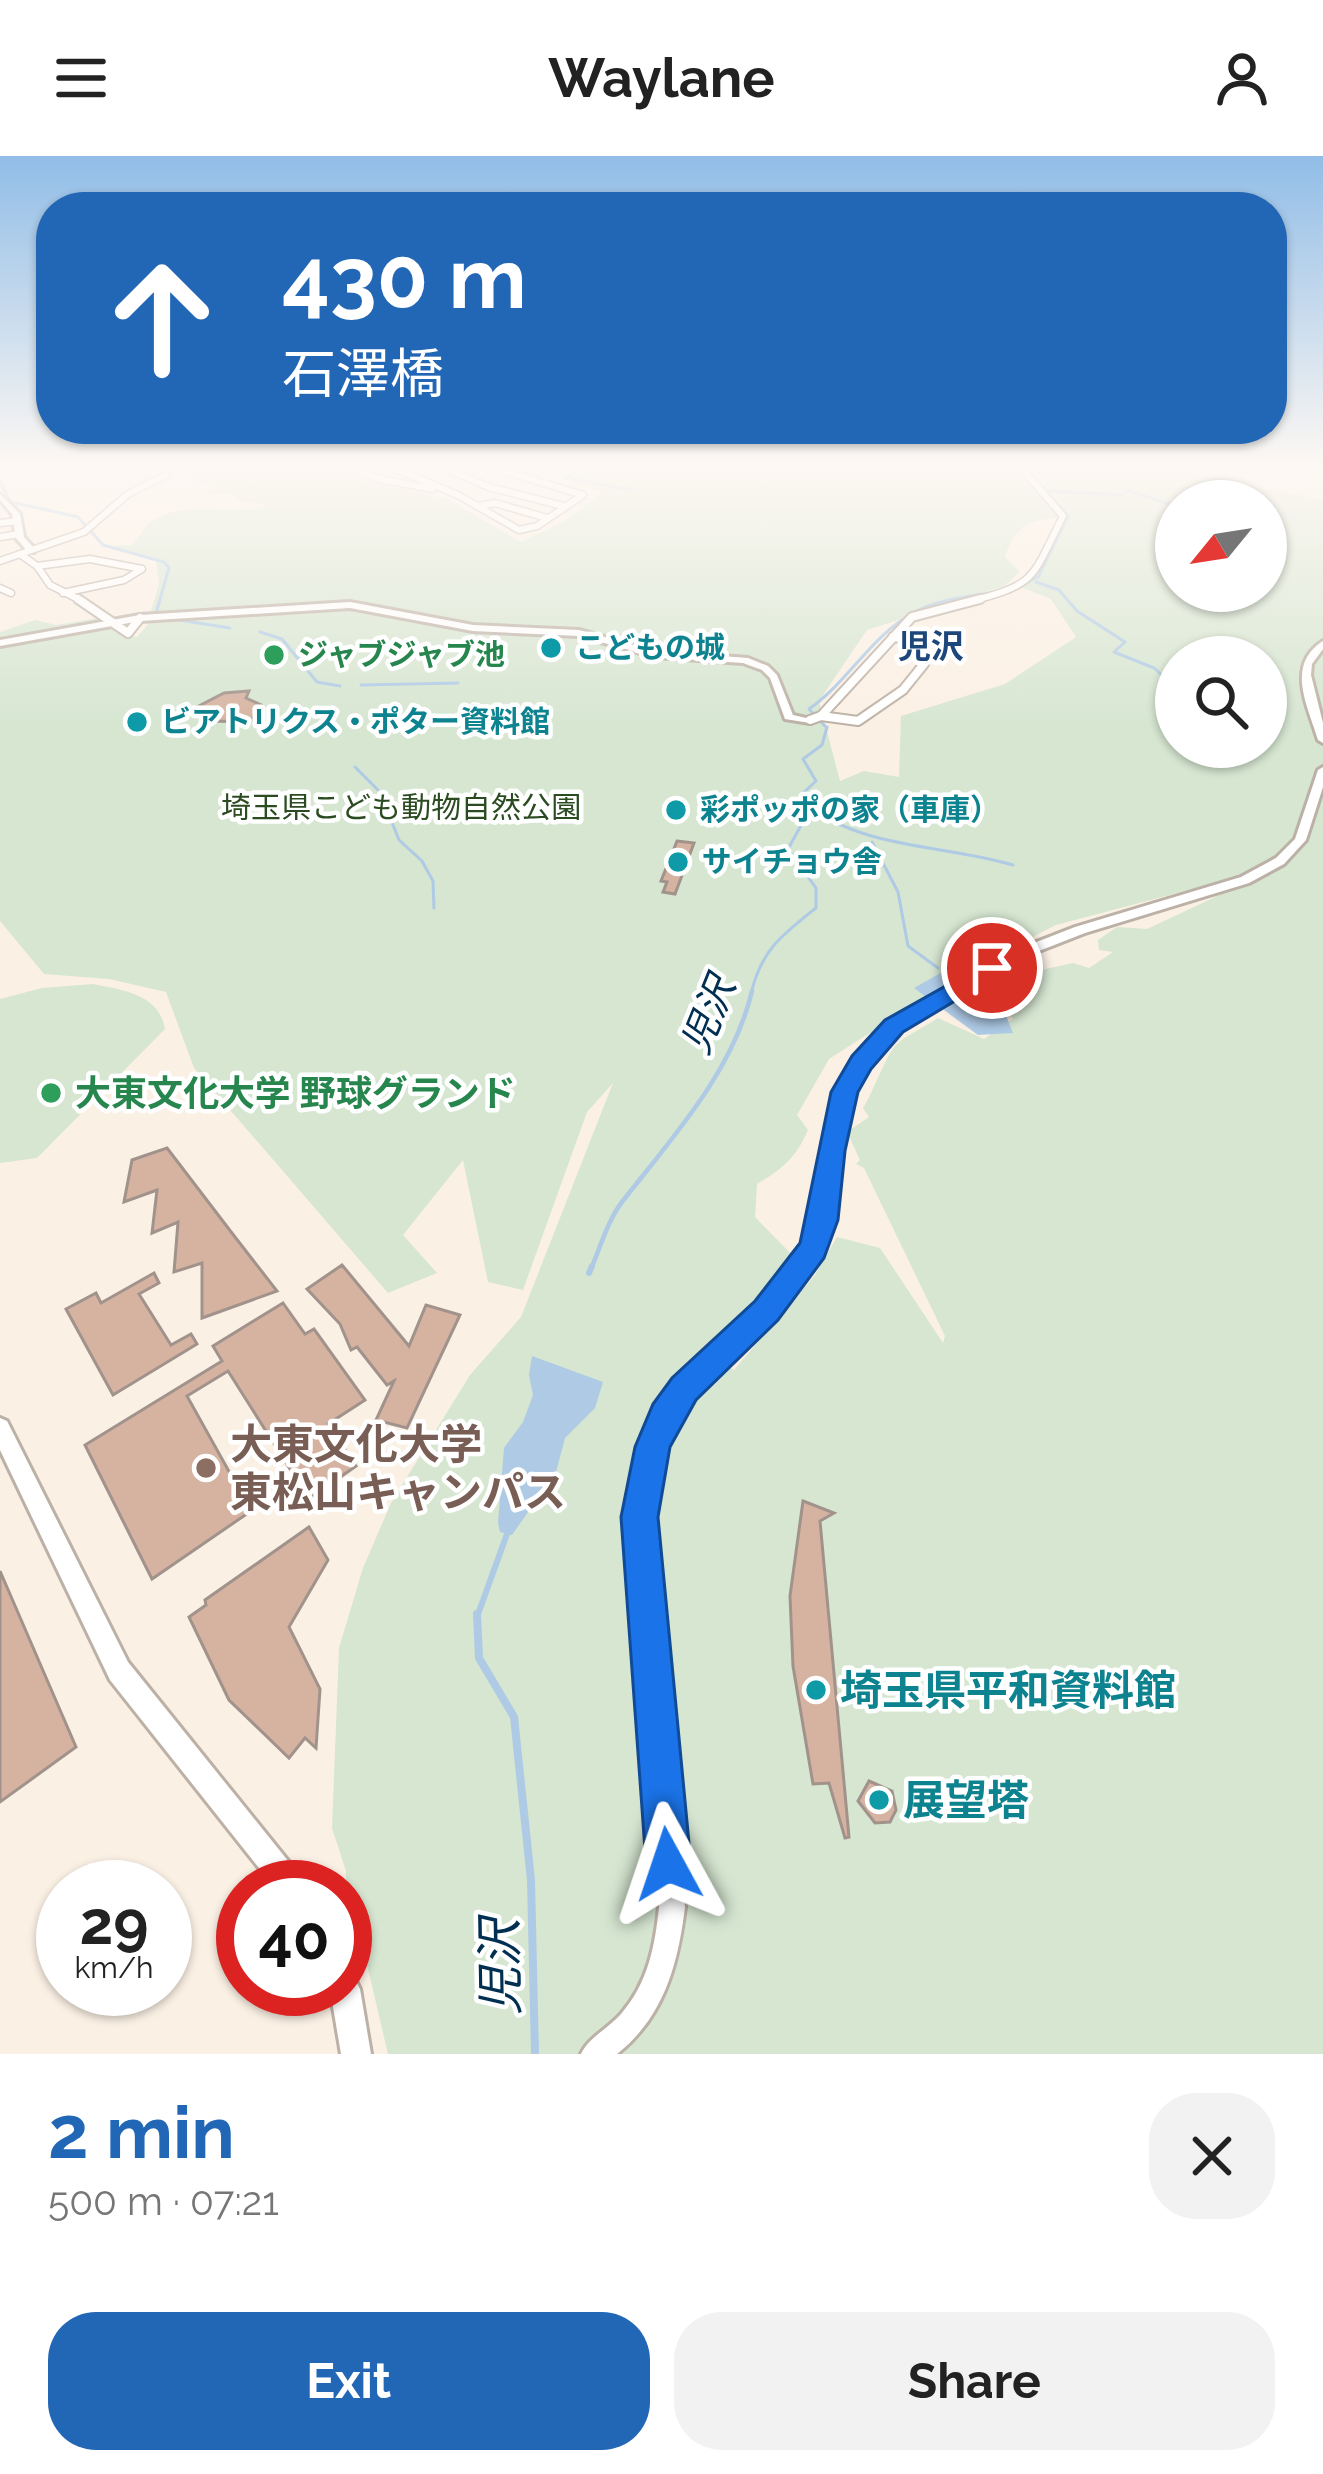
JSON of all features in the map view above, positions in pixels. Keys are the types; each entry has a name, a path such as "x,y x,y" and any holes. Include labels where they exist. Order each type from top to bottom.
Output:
{"main road":[{"path":"0,1428 119,1671 270,1860"},
{"path":"350,2016 356,2054"}],"street":[{"path":"0,561 27,552"},
{"path":"816,718 920,612 1018,586 1031,578 1045,552"},
{"path":"20,554 37,566 50,586 111,621"},
{"path":"37,566 68,558 124,561 142,568 124,580 63,592"},
{"path":"0,643 111,621 350,605 473,628 579,633 655,654 759,665 774,677 786,714 858,721 910,683 924,664 911,639 893,637"},
{"path":"1323,644 1308,656 1305,676 1323,740"},
{"path":"595,2054 630,2029 657,1988 668,1955 672,1907 640,1517 652,1447 665,1415 710,1363 766,1311 813,1249 823,1220 831,1151 845,1092 876,1044 911,1015 992,968 1064,936 1266,870 1300,840 1323,770"}],"green space":[{"name":"埼玉県こども動物自然公園","path":"132,552 1007,552 1005,557 1020,572 1004,586 867,630 819,701 840,781 864,771 899,777 901,716 1005,684 1076,637 1051,599 1023,588 1041,552 1155,552 1155,612 1287,612 1287,552 1323,552 1323,2054 388,2054 372,1986 372,1860 342,1860 332,1828 339,1648 363,1568 391,1503 470,1375 521,1317 613,1083 587,1112 523,1290 488,1282 463,1160 403,1235 437,1273 388,1293 194,1068 166,992 109,979 44,974 0,921 0,632 35,620 56,625 103,617 124,635 137,637 157,614 150,614 159,584 156,558","holes":["1219,882 1230,890 1147,929 1117,927 1098,940 1099,950 1113,952 1089,968 1073,963 1004,978 997,985 997,996 1013,1019 984,1039 938,1018 892,1049 863,1108 869,1117 847,1132 860,1160 856,1164 864,1168 945,1336 943,1343 880,1248 837,1237 815,1275 734,1370 704,1351 797,1260 755,1217 757,1184 787,1162 803,1140 808,1130 797,1115 829,1059 973,967 1056,925"]},
{"name":"大東文化大学 野球グランド","path":"93,984 147,1001 165,1029 37,1158 0,1163 0,999 42,988"}],"water":[{"path":"955,965 1005,1013 1013,1033 978,1035 914,988"},
{"path":"532,1356 603,1382 595,1408 565,1438 556,1472 512,1535 500,1532 498,1523 504,1448 523,1422 533,1395"}],"building":[{"path":"249,691 246,698 261,705 250,722 211,721 195,708 224,693"},
{"name":"サイチョウ舎","path":"677,841 694,843 675,894 663,892 667,882 661,881"},
{"path":"167,1148 277,1291 202,1318 202,1263 174,1272 178,1222 152,1233 157,1190 124,1202 132,1160"},
{"path":"342,1265 409,1346 426,1305 460,1315 407,1428 376,1420 394,1381 387,1385 357,1347 351,1350 340,1324 307,1289"},
{"path":"154,1273 159,1283 139,1294 171,1345 191,1334 197,1344 113,1395 66,1309 96,1293 101,1303"},
{"path":"283,1303 305,1334 314,1329 365,1400 328,1424 356,1466 309,1499 228,1371 187,1396 251,1511 152,1579 85,1445 222,1361 213,1346"},
{"name":"埼玉県平和資料館","path":"803,1501 834,1513 820,1521 849,1837 845,1838 829,1783 813,1784 793,1666 790,1596"},
{"path":"309,1527 328,1560 289,1627 320,1689 316,1748 305,1738 289,1758 229,1700 189,1617 206,1605 205,1600"},
{"path":"0,1571 76,1747 0,1802"},
{"name":"展望塔","path":"869,1781 892,1791 896,1810 890,1822 875,1823 858,1801"}],"waterway":[{"path":"127,552 164,562 169,568 156,613"},
{"name":"児沢","path":"1018,587 1038,577 1051,552"},
{"path":"1036,582 1059,590 1077,611 1125,642 1114,652 1155,669"},
{"path":"825,726 809,709 898,623 932,605 995,592"},
{"path":"160,617 230,628"},
{"path":"260,632 282,639 317,682 340,686"},
{"path":"361,685 458,683"},
{"name":"児沢","path":"752,992 774,945 816,908 816,888 788,849 804,820 801,795 816,781 803,759 822,745 827,727"},
{"path":"355,767 380,792 399,840 422,861 433,881 434,908"},
{"path":"804,803 852,830 878,838 1013,865"},
{"path":"872,842 898,892 908,946 938,968"},
{"name":"児沢","path":"591,1269 617,1209 715,1077 752,992"},
{"name":"児沢","path":"589,1273 592,1266"},
{"name":"児沢","path":"477,1617 507,1534"},
{"name":"児沢","path":"477,1617 479,1658 514,1717 531,1880 535,2054"}],"place":[{"name":"こどもの城","path":"551,648"},
{"name":"ジャブジャブ池","path":"274,655"},
{"name":"ビアトリクス・ポター資料館","path":"137,722"},
{"name":"彩ポッポの家（車庫）","path":"676,810"},
{"name":"サイチョウ舎","path":"678,862"},
{"name":"大東文化大学 野球グランド","path":"51,1093"},
{"name":"大東文化大学 東松山キャンパス","path":"206,1468"},
{"name":"埼玉県平和資料館","path":"816,1690"},
{"name":"展望塔","path":"879,1800"}],"district":[{"name":"児沢","path":"931,646"}],"route":[{"path":"668,1864 640,1517 652,1447 665,1415 684,1389 766,1311 813,1249 823,1220 831,1151 845,1092 861,1063 894,1026 992,968"}]}
